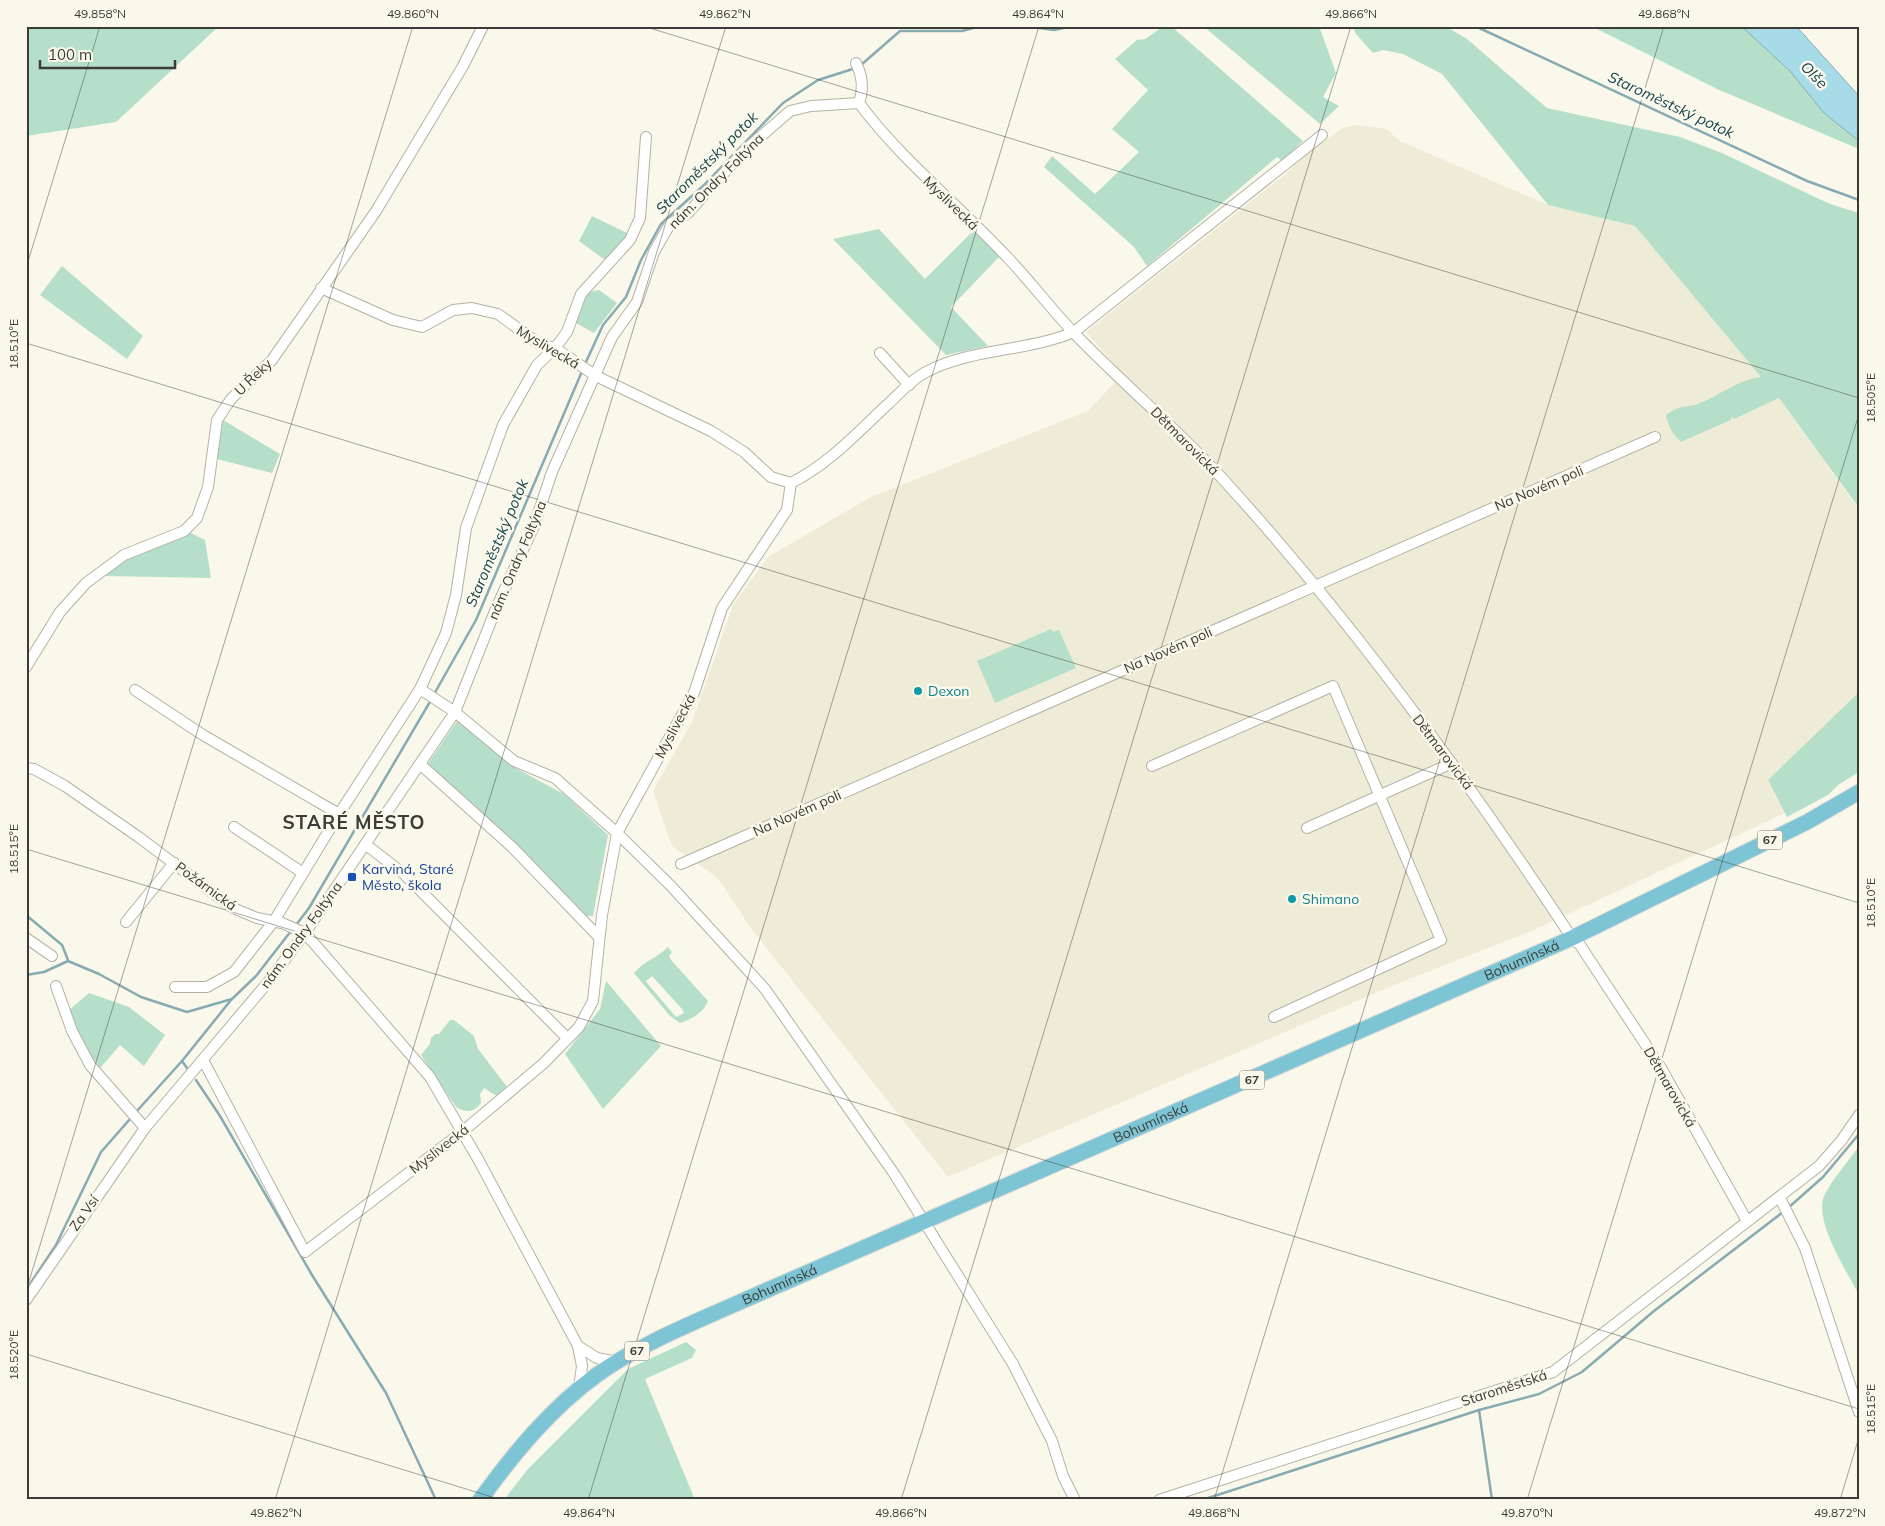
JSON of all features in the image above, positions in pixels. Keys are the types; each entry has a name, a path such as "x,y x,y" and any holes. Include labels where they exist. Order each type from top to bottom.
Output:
{"main road":[{"name":"Bohumínská","path":"480,1500 527,1440 579,1388 617,1362 709,1316 1572,938 1806,822 1859,792"}],"street":[{"name":"U Řeky","path":"26,666 60,612 86,583 124,555 184,531 197,518 208,487 217,420 230,399 272,360 376,211 463,66 483,26"},
{"path":"858,68 863,92 859,103"},
{"name":"Myslivecká","path":"859,103 906,159 1008,257 1074,332"},
{"name":"nám. Ondry Foltýna","path":"195,1070 269,981 305,933 421,765 455,712 497,606 534,526 589,371 637,302 654,252 670,224 688,213 744,151 790,111 811,106 859,103"},
{"path":"791,483 824,464 925,372 958,358 1053,341 1074,332 1322,135"},
{"path":"175,987 207,987 234,972 274,921 339,814 427,694 456,595 466,528 503,425 537,365 555,348 567,332 581,294 630,240 640,218 646,137"},
{"name":"Myslivecká","path":"204,1060 305,1252 462,1132 544,1063 579,1027 593,1001 599,937 617,833 694,693 722,608 786,510 791,483 771,477 744,452 711,431 589,371 555,348 538,343 498,314 472,308 453,310 422,327 393,320 321,288"},
{"name":"Dětmarovická","path":"1074,332 1219,475 1316,585 1452,763 1504,835 1572,938 1580,945 1661,1068 1747,1222"},
{"path":"880,353 909,385"},
{"name":"Na Novém poli","path":"681,864 1655,437"},
{"path":"1152,766 1332,686 1441,940 1274,1017"},
{"path":"135,690 203,735 339,814"},
{"path":"427,694 455,712 514,762 555,778 617,833 671,886 765,989 895,1175 1014,1364 1052,1441 1063,1476 1074,1500"},
{"path":"1306,828 1452,763"},
{"path":"421,765 512,847 599,937"},
{"name":"Požárnická","path":"26,768 34,769 65,786 174,863 233,908 257,918 274,921 305,933"},
{"path":"234,827 303,873"},
{"path":"365,844 404,874 567,1038"},
{"path":"126,922 174,863"},
{"path":"305,933 430,1077 462,1132 578,1346 582,1366 579,1388"},
{"path":"26,938 52,956"},
{"path":"56,986 72,1030 90,1065 144,1128"},
{"name":"Za Vsí","path":"26,1300 144,1128 195,1070"},
{"name":"Staroměstská","path":"1159,1500 1553,1372 1747,1222 1782,1201 1819,1166 1841,1141 1859,1115"},
{"path":"1782,1201 1805,1248 1859,1412"},
{"path":"578,1346 597,1358 617,1362"}],"shaded area":[{"path":"1357,125 1386,129 1400,141 1548,205 1635,226 1762,378 1749,379 1700,403 1669,411 1682,442 1731,420 1731,417 1734,419 1779,398 1859,510 1859,692 1768,780 1785,813 1536,929 1394,985 948,1177 750,927 718,878 672,846 653,791 692,722 733,605 768,557 869,498 1088,411 1123,374 1086,332 1287,173 1307,153 1343,128"}],"green space":[{"path":"26,26 219,26 116,122 26,136"},
{"path":"1164,26 1171,26 1303,141 1282,161 1277,157 1147,266 1134,247 1044,167 1052,156 1095,194 1139,152 1112,129 1148,90 1115,59 1137,40 1145,39"},
{"path":"1203,26 1319,26 1336,73 1323,97 1339,106 1320,124"},
{"path":"1353,26 1445,26 1467,39 1547,108 1680,137 1722,153 1830,204 1859,213 1859,508 1779,398 1734,419 1731,417 1731,420 1681,442 1670,427 1666,416 1668,413 1678,408 1703,402 1744,381 1761,377 1635,226 1548,205 1442,74 1403,54 1383,50 1373,53 1356,34"},
{"path":"1591,26 1741,26 1790,71 1824,113 1859,141 1859,149 1717,89"},
{"path":"592,216 629,234 605,260 579,241"},
{"path":"879,229 925,279 973,231 1000,256 951,307 988,346 946,355 833,239"},
{"path":"62,266 143,336 127,359 40,295"},
{"path":"599,290 617,303 594,333 574,322 588,292"},
{"path":"223,420 280,454 272,473 217,459"},
{"path":"189,532 205,540 211,578 105,576 132,556"},
{"path":"1051,629 1053,632 1059,630 1076,668 995,703 977,661"},
{"path":"1859,692 1859,772 1838,785 1828,795 1787,817 1768,780"},
{"path":"457,721 517,769 564,794 608,835 593,916 584,916 427,765"},
{"path":"668,947 672,952 669,956 671,960 708,1001 697,1015 680,1023 670,1016 634,973","holes":["652,976 684,1013 676,1017 646,981"]},
{"path":"606,981 661,1046 603,1109 565,1054 600,1009"},
{"path":"89,993 129,1007 165,1035 144,1066 120,1045 100,1068 75,1032 68,1011"},
{"path":"450,1020 454,1020 474,1036 478,1049 508,1088 497,1096 484,1088 480,1094 481,1103 475,1109 469,1111 456,1107 421,1055 430,1044 431,1038 435,1034 439,1034"},
{"path":"1859,1146 1859,1295 1827,1231 1822,1205 1825,1194"},
{"path":"686,1342 696,1350 692,1358 645,1379 695,1500 504,1500 527,1470 628,1369"}],"water":[{"name":"Olše","path":"1741,26 1796,26 1859,96 1859,141 1824,113 1790,71"}],"waterway":[{"name":"Staroměstský potok","path":"861,65 900,31 962,31 981,26"},
{"name":"Staroměstský potok","path":"1025,26 1054,30 1073,26"},
{"name":"Staroměstský potok","path":"1475,26 1807,181 1859,200"},
{"name":"Staroměstský potok","path":"585,364 603,325 626,297 641,260 661,224 703,186 783,103 818,80 856,68"},
{"name":"Staroměstský potok","path":"433,696 476,620 583,369"},
{"name":"Staroměstský potok","path":"296,925 309,908 431,700"},
{"path":"26,915 62,945 68,960"},
{"name":"Staroměstský potok","path":"26,975 44,972 68,961 99,974 141,997 187,1012 232,999 256,976 291,931"},
{"path":"187,1068 182,1061 231,1000"},
{"path":"136,1112 182,1061"},
{"path":"196,1080 220,1116 312,1275 386,1393 436,1500"},
{"path":"26,1290 56,1245 101,1152 130,1119"},
{"path":"1788,1208 1823,1177 1859,1134"},
{"path":"1202,1500 1479,1410 1539,1394 1582,1372 1654,1311 1783,1212"},
{"path":"1479,1410 1492,1500"}],"place":[{"name":"Dexon","path":"918,691"},
{"name":"Karviná, Staré Město, škola","path":"352,877"},
{"name":"Shimano","path":"1292,899"}],"district":[{"name":"STARÉ MĚSTO","path":"354,822"}]}
